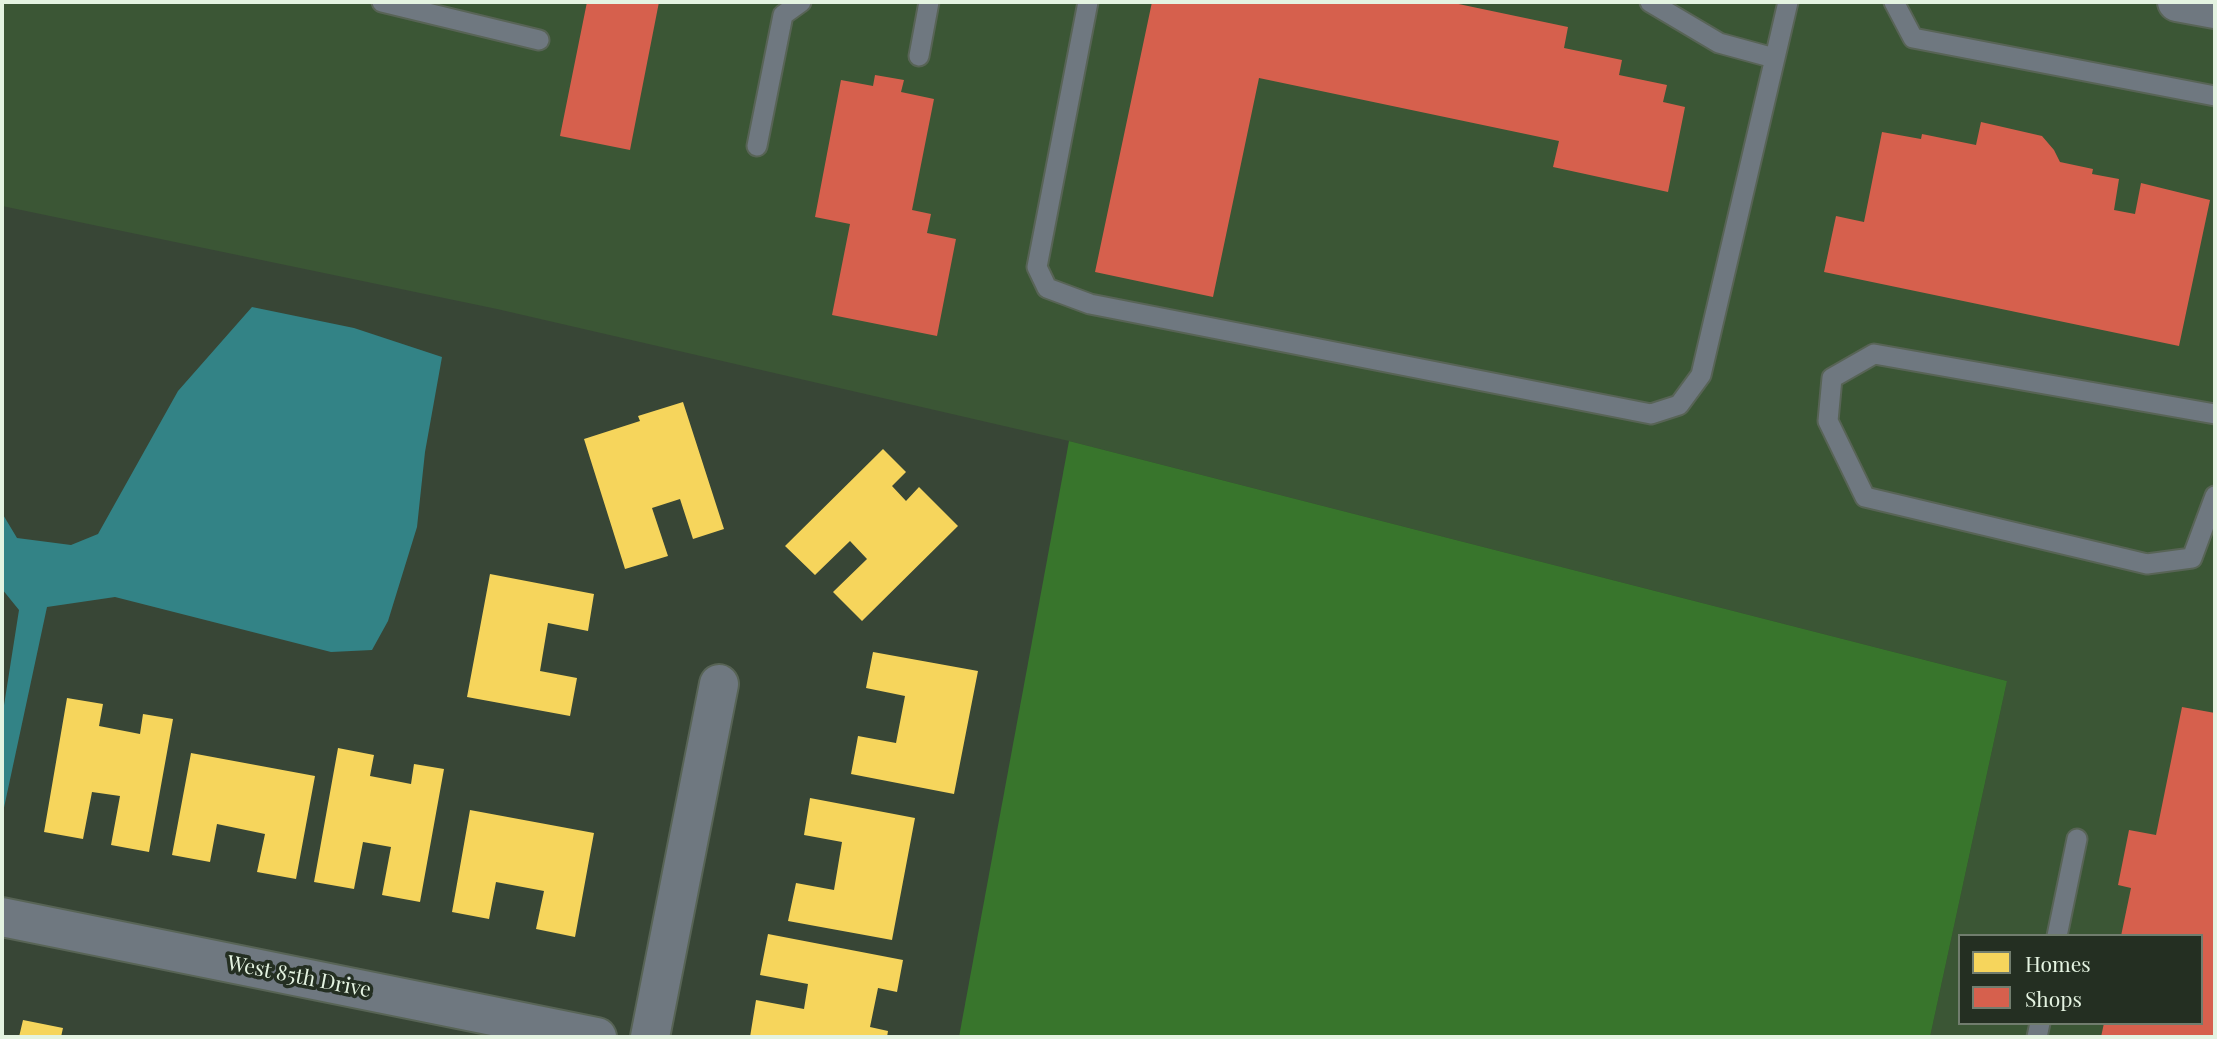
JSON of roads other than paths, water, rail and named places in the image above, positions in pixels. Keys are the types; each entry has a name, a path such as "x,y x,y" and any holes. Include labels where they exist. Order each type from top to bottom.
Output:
{"street":[{"path":"2178,2 2215,9"},
{"path":"650,1037 719,684"},
{"name":"West 85th Drive","path":"2,917 597,1037"}],"lane":[{"path":"382,2 539,40"},
{"path":"757,146 783,15 801,2"},
{"path":"919,56 929,2"},
{"path":"1088,2 1037,267 1047,288 1090,304 1651,414 1679,405 1701,375 1788,2"},
{"path":"1650,2 1719,43 1774,58"},
{"path":"1894,2 1913,38 2215,96"},
{"path":"2215,414 1874,354 1832,378 1828,421 1865,497 2147,564 2192,558 2215,496"},
{"path":"2057,934 2077,839"}],"water":[{"path":"252,307 354,328 442,357 425,452 417,527 388,621 372,650 331,652 115,597 47,607 2,817 2,718 19,610 2,589 2,513 17,538 71,545 98,534 178,391"}]}
